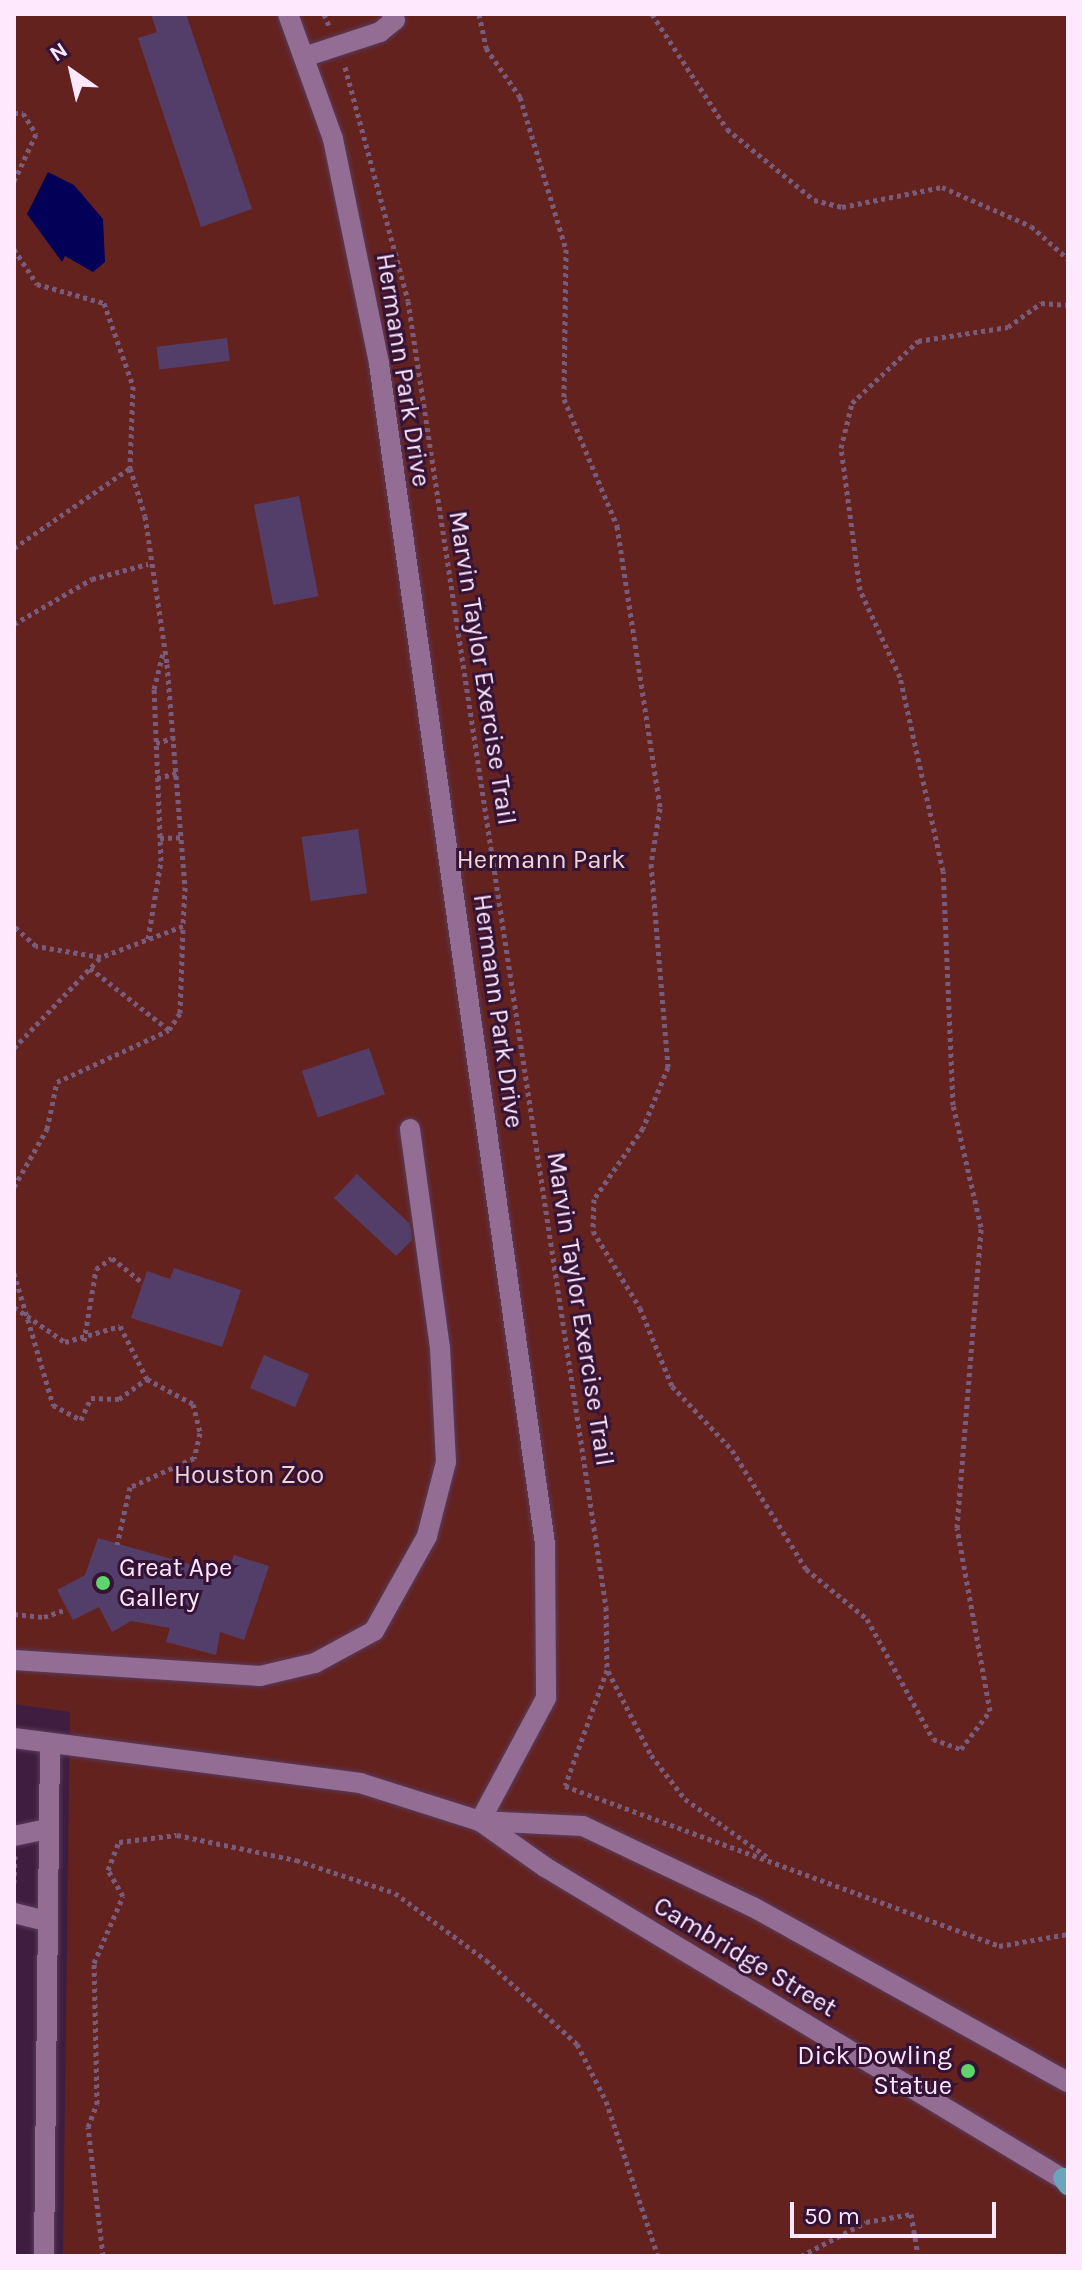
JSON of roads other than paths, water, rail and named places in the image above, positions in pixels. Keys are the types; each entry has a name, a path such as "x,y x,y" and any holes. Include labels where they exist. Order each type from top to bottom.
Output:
{"street":[{"name":"Hermann Park Drive","path":"288,14 307,56 355,231 379,364 545,1544 546,1698 480,1821"},
{"path":"307,56 380,32 395,20 392,14"},
{"path":"14,1660 260,1676 315,1663 374,1631 427,1536 446,1462 440,1348 410,1129"},
{"name":"Cambridge Street","path":"14,1738 50,1746 360,1783 480,1821 583,1826 753,1907 1068,2082"},
{"path":"44,2256 50,1746"},
{"name":"Cambridge Street","path":"480,1821 545,1867 1066,2182"},
{"path":"14,1836 47,1829"},
{"path":"14,1913 46,1921"}],"place":[{"name":"Great Ape Gallery","path":"103,1583"},
{"name":"Dick Dowling Statue","path":"968,2071"}],"park label":[{"name":"Hermann Park","path":"541,860"},
{"name":"Houston Zoo","path":"249,1475"}]}
